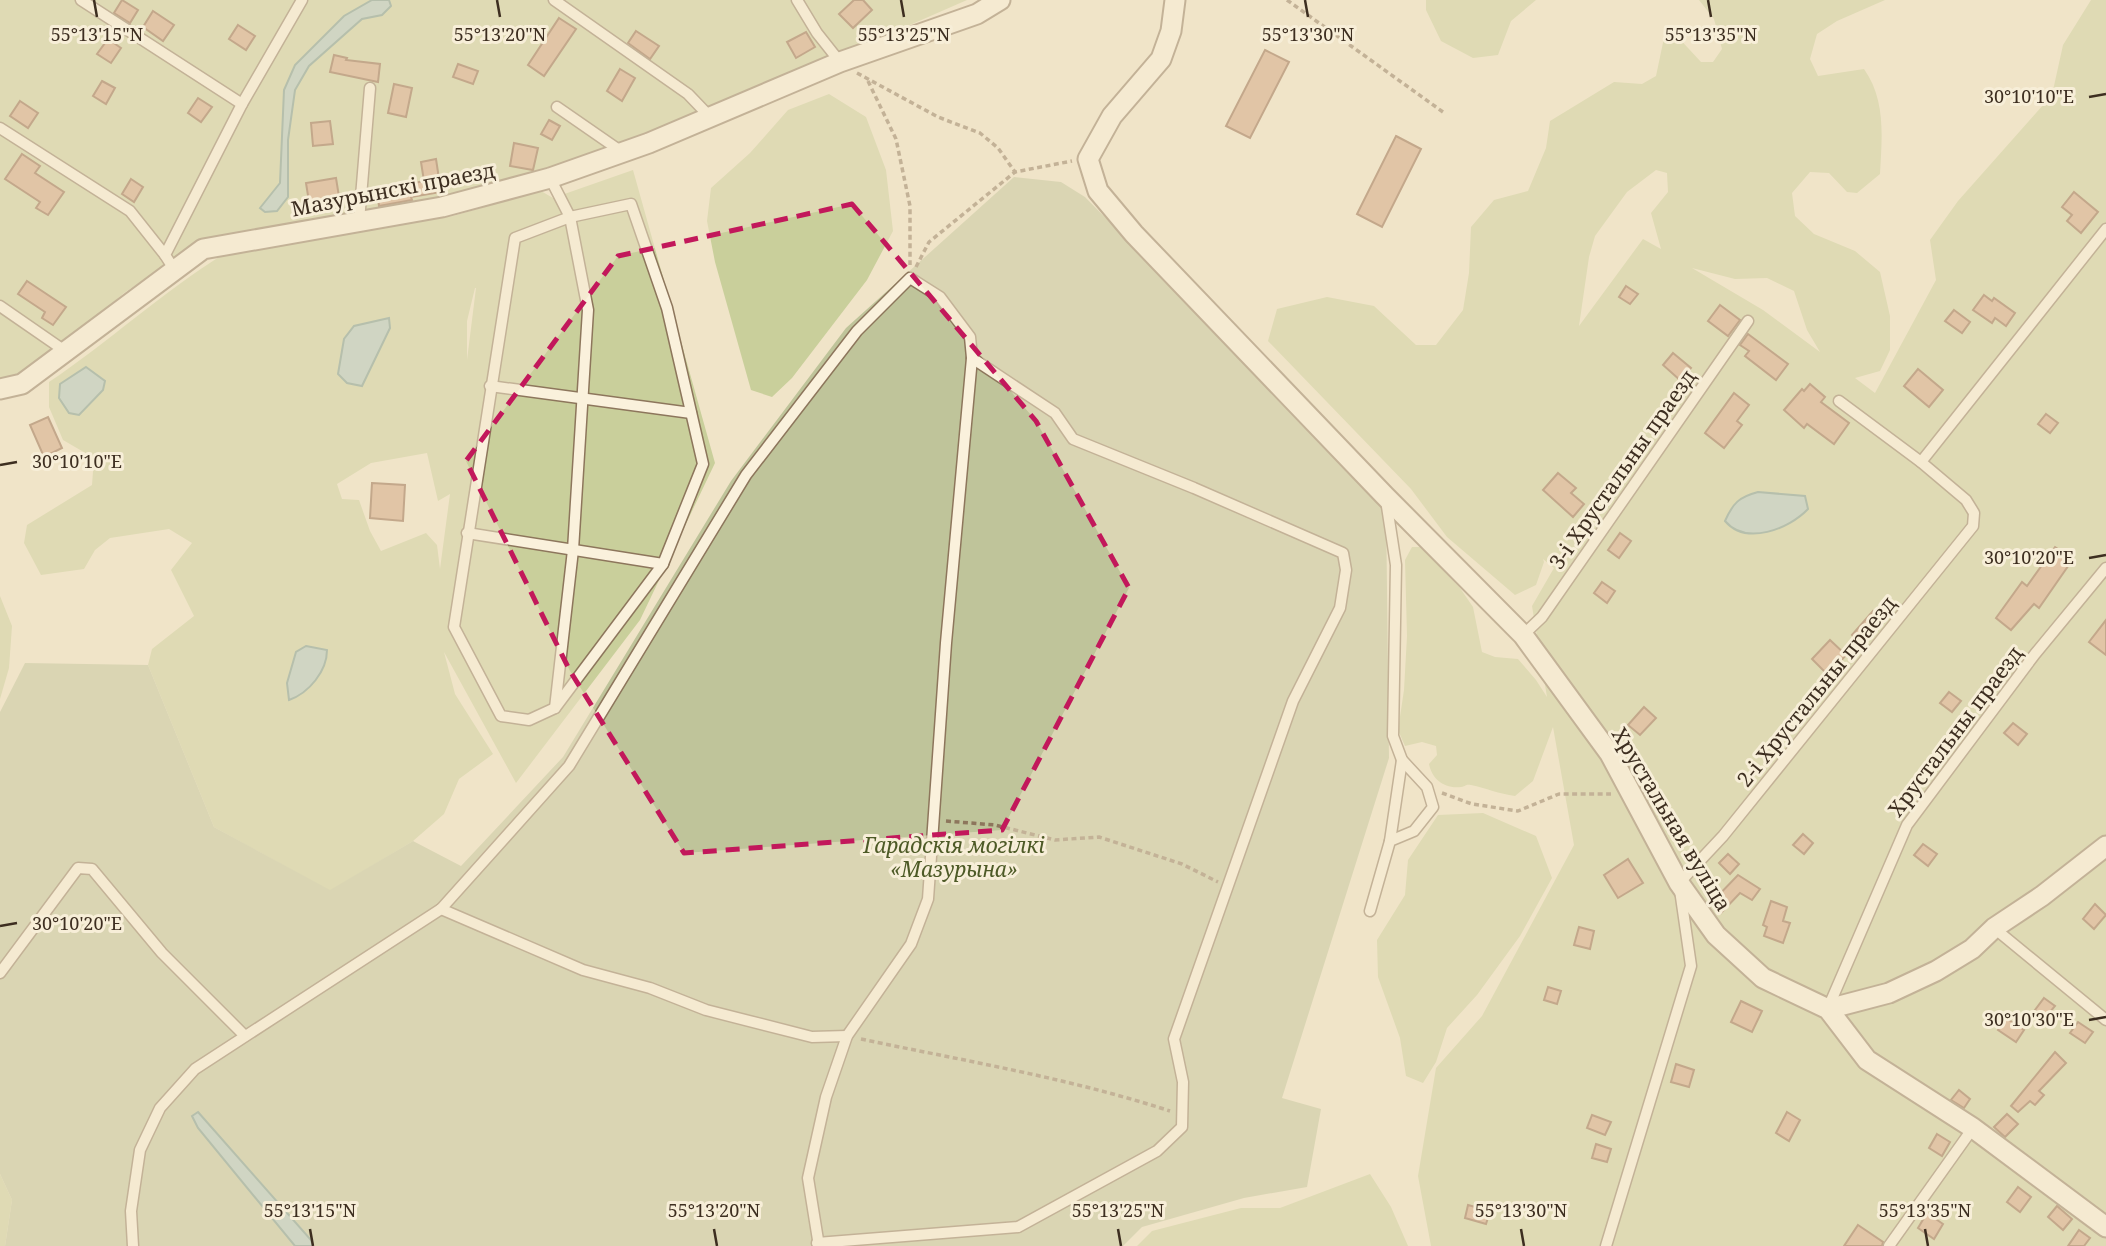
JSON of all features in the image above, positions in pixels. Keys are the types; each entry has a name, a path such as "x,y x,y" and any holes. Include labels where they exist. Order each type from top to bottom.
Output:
{"street":[{"name":"Мазурынскі праезд","path":"0,389 22,384 169,262 203,249 442,207 550,178 711,118 840,62 977,14 1000,0"},
{"path":"1088,159 1112,116 1161,59 1171,31 1175,0"},
{"name":"Хрустальная вуліца","path":"1088,159 1098,191 1134,234 1385,496 1524,635 1610,754 1679,883 1716,935 1763,978 1828,1009 1867,1060 1973,1128 2106,1227"},
{"path":"1828,1009 1889,993 1937,971 1972,949 1994,928 2042,896 2106,846"}],"lane":[{"path":"81,0 242,104"},
{"path":"0,128 131,211 169,262 242,104 302,0"},
{"path":"554,0 688,94 711,118"},
{"path":"797,0 817,33 840,62"},
{"path":"359,221 370,88"},
{"path":"556,107 622,153"},
{"path":"550,178 570,217 587,310 584,400 573,550 555,709"},
{"path":"631,204 667,308 703,464 663,564 555,709 530,720 501,716 454,627 490,386 515,239 570,217 631,204"},
{"path":"1839,401 1921,462 2106,229"},
{"path":"133,1246 131,1211 140,1150 160,1108 195,1069 441,909 569,766 746,475 857,331 910,278 940,297 970,337 972,358 946,643 928,899 911,944 847,1036 826,1097 808,1178 818,1244 1018,1227 1157,1151 1182,1127 1183,1082 1174,1039 1293,701 1339,608 1346,570 1343,553 1073,439 1055,413 972,358"},
{"path":"0,306 65,351"},
{"name":"3-і Хрустальны праезд","path":"1524,635 1542,617 1748,321"},
{"path":"490,386 691,413"},
{"name":"2-і Хрустальны праезд","path":"1679,883 1723,836 1973,526 1974,513 1966,500 1921,462"},
{"path":"1385,496 1396,565 1393,736 1402,760 1427,787 1433,807 1414,831 1390,841"},
{"path":"467,533 663,564"},
{"name":"Хрустальны праезд","path":"1828,1009 1907,825 2035,654 2106,568"},
{"path":"1370,911 1390,841 1402,760"},
{"path":"0,973 78,867 92,869 162,953 245,1036"},
{"path":"1606,1246 1691,966 1679,883"},
{"path":"441,909 583,970 650,988 706,1010 812,1037 847,1036"},
{"path":"1994,928 2106,1020"},
{"path":"1889,1246 1973,1128"}],"path":[{"path":"1287,0 1443,113"},
{"path":"840,62 867,80 938,117 981,133 998,148 1016,172"},
{"path":"867,80 896,139 910,206 910,278"},
{"path":"910,278 929,243 1016,172 1088,159"},
{"path":"1427,787 1472,804 1518,811 1559,794 1630,793"},
{"path":"933,821 995,825 1055,840 1099,837 1182,864 1227,887"},
{"path":"847,1036 1061,1080 1182,1115"}],"highlighted area":[{"path":"852,204 1036,421 1129,588 1002,830 684,853 570,671 466,461 618,256"}],"green space":[{"path":"0,0 967,0 718,109 546,173 173,260 124,293 21,382 0,387"},
{"path":"1426,0 1536,0 1511,21 1498,55 1473,58 1441,41 1426,10"},
{"path":"1699,0 1885,0 1837,21 1817,34 1810,59 1818,76 1864,69 1876,93 1881,119 1880,174 1857,193 1847,192 1829,173 1810,172 1792,193 1795,216 1814,234 1855,251 1880,272 1890,316 1890,350 1880,371 1855,378 1875,393 1936,280 1930,240 1958,201 2052,95 2063,45 2091,0 2106,0 2106,1246 1431,1246 1418,1176 1436,1068 1482,1016 1574,845 1553,727 1533,781 1515,796 1471,785 1444,785 1436,778 1429,764 1437,755 1436,746 1422,742 1405,746 1398,730 1404,690 1407,636 1405,560 1412,547 1421,547 1460,588 1473,607 1482,652 1495,657 1518,659 1547,697 1532,606 1554,568 1543,559 1536,585 1515,595 1447,537 1411,489 1268,341 1277,309 1327,297 1374,306 1416,345 1436,345 1463,310 1469,273 1471,227 1494,200 1528,191 1546,148 1550,121 1614,82 1642,84 1656,76 1664,38 1676,35 1701,62 1713,62 1722,49 1714,19","holes":["1656,170 1667,173 1668,192 1651,213 1661,249 1643,239 1579,326 1589,257 1595,236 1627,192","1692,268 1735,279 1767,278 1794,291 1807,330 1820,352 1763,310"]},
{"path":"829,94 866,117 886,170 893,231 867,280 792,378 772,397 751,390 715,262 707,221 711,188 750,153 788,110"},
{"path":"633,170 715,463 640,620 516,783 444,652 455,694 493,754 459,779 444,814 413,841 330,891 214,827 148,665 152,649 194,616 171,570 192,543 169,529 110,538 95,550 84,569 41,575 24,543 27,525 92,485 94,458 63,440 49,407 49,382 179,284 224,254 453,216 541,191 553,198","holes":["476,288 467,360 467,321","427,453 438,501 450,494 440,569 437,545 426,533 381,551 370,531 359,500 342,499 337,484 371,463"]},
{"name":"Гарадскія могілкі «Мазурына»","path":"1014,177 1061,182 1085,197 1386,503 1389,758 1282,1098 1321,1109 1307,1187 1244,1198 1142,1227 1123,1246 5,1246 12,1200 0,1174 0,712 25,663 148,665 214,827 330,890 413,841 461,866 563,757 731,481 846,328"},
{"path":"0,596 12,626 9,668 0,699"},
{"path":"1483,813 1536,836 1552,878 1520,936 1477,995 1447,1028 1436,1062 1423,1083 1406,1076 1400,1038 1378,977 1377,940 1405,895 1408,860 1438,815"},
{"path":"0,1174 12,1200 5,1246 0,1246"},
{"path":"1370,1174 1391,1207 1408,1246 1137,1246 1152,1231 1241,1208 1280,1208"}],"water":[{"path":"372,0 389,0 391,6 382,15 362,19 309,66 295,90 288,140 288,197 277,211 265,212 260,208 280,183 284,90 295,65 344,16"},
{"path":"389,318 390,328 362,386 347,383 338,374 344,339 354,326"},
{"path":"86,367 105,381 103,390 79,415 69,413 59,398 60,384"},
{"path":"1758,492 1805,496 1808,509 1790,523 1767,532 1744,532 1725,521 1737,502"},
{"path":"306,646 327,650 324,666 310,687 289,700 287,683 296,652"},
{"path":"198,1112 311,1240 313,1246 295,1246 198,1128 192,1116"}],"building":[{"path":"122,0 138,10 130,23 114,13"},
{"path":"854,0 863,0 872,10 853,28 839,14"},
{"path":"153,11 174,25 163,41 143,27"},
{"path":"559,18 576,29 544,76 528,65"},
{"path":"238,25 255,36 246,50 229,39"},
{"path":"636,31 659,46 650,59 628,43"},
{"path":"806,32 815,47 796,58 787,42"},
{"path":"108,39 121,48 111,63 97,54"},
{"path":"1265,50 1289,62 1250,138 1226,126"},
{"path":"334,55 347,58 346,60 380,64 378,82 330,72"},
{"path":"458,64 478,71 473,84 453,77"},
{"path":"620,69 635,78 622,101 607,91"},
{"path":"102,81 115,88 106,104 93,96"},
{"path":"394,84 412,88 406,117 388,113"},
{"path":"198,98 212,107 201,122 188,113"},
{"path":"20,101 38,113 28,128 10,116"},
{"path":"549,120 560,126 552,140 541,134"},
{"path":"330,121 333,144 313,146 311,123"},
{"path":"1396,136 1421,149 1382,227 1357,214"},
{"path":"514,143 538,148 533,170 510,166"},
{"path":"22,154 40,166 35,173 64,192 48,215 36,208 40,202 5,179"},
{"path":"436,159 441,192 379,206 377,191 424,181 421,162"},
{"path":"336,178 340,203 310,208 306,183"},
{"path":"131,179 143,187 134,202 122,194"},
{"path":"2074,192 2098,212 2081,233 2067,221 2072,215 2062,207"},
{"path":"27,281 66,307 53,325 42,318 45,312 18,294"},
{"path":"1626,286 1638,294 1630,304 1619,297"},
{"path":"1984,295 1992,301 1994,298 2015,313 2006,326 1995,318 1992,323 1973,310"},
{"path":"1720,305 1740,320 1728,336 1708,321"},
{"path":"1954,310 1970,322 1962,333 1945,321"},
{"path":"1748,334 1788,364 1776,380 1745,356 1749,351 1740,345"},
{"path":"1673,353 1691,368 1681,381 1663,365"},
{"path":"1918,369 1943,390 1929,407 1904,386"},
{"path":"1810,384 1825,397 1821,402 1849,423 1834,444 1807,424 1804,428 1784,410 1802,389 1804,391"},
{"path":"1734,393 1749,405 1737,421 1742,425 1724,448 1705,433"},
{"path":"2046,414 2058,423 2050,433 2038,424"},
{"path":"48,417 62,448 44,457 30,425"},
{"path":"1558,473 1576,488 1571,493 1584,504 1573,517 1543,490"},
{"path":"372,483 405,485 403,521 370,518"},
{"path":"1620,533 1631,541 1619,558 1608,550"},
{"path":"2055,547 2073,559 2039,608 2034,604 2011,630 1996,618 2022,582 2027,586"},
{"path":"1602,582 1615,591 1607,603 1594,593"},
{"path":"1873,611 1884,620 1862,644 1852,635"},
{"path":"2106,620 2106,655 2089,642"},
{"path":"1830,640 1846,655 1828,675 1812,659"},
{"path":"1949,692 1961,701 1952,712 1940,703"},
{"path":"1644,707 1656,718 1640,735 1628,725"},
{"path":"2013,723 2027,734 2018,745 2004,733"},
{"path":"1803,834 1813,843 1804,854 1793,845"},
{"path":"1923,844 1937,854 1928,866 1914,855"},
{"path":"1728,854 1739,864 1730,874 1719,863"},
{"path":"1628,859 1643,883 1618,898 1604,875"},
{"path":"1738,875 1760,889 1752,900 1740,893 1721,913 1711,903"},
{"path":"1771,901 1787,907 1783,921 1790,923 1783,943 1764,936 1767,927 1763,925"},
{"path":"2095,904 2106,915 2094,929 2083,919"},
{"path":"1579,927 1594,931 1590,949 1574,945"},
{"path":"1548,987 1561,991 1557,1004 1544,1000"},
{"path":"2044,998 2055,1006 2046,1017 2035,1010"},
{"path":"1741,1001 1762,1011 1752,1032 1731,1022"},
{"path":"2006,1018 2024,1030 2016,1042 1998,1030"},
{"path":"2078,1022 2093,1032 2085,1043 2070,1033"},
{"path":"2055,1052 2066,1063 2039,1091 2044,1095 2035,1105 2030,1101 2018,1112 2011,1106"},
{"path":"1676,1064 1694,1070 1689,1087 1671,1082"},
{"path":"1959,1090 1970,1099 1964,1108 1951,1100"},
{"path":"1787,1112 1800,1120 1789,1141 1776,1133"},
{"path":"2007,1114 2018,1124 2005,1137 1994,1127"},
{"path":"1592,1115 1611,1122 1605,1135 1587,1128"},
{"path":"1937,1134 1950,1142 1942,1156 1929,1148"},
{"path":"1596,1144 1611,1149 1607,1162 1592,1158"},
{"path":"2018,1187 2031,1197 2020,1212 2007,1202"},
{"path":"1468,1205 1490,1211 1486,1224 1465,1218"},
{"path":"2057,1206 2072,1219 2063,1230 2048,1217"},
{"path":"1927,1213 1943,1224 1934,1239 1918,1228"},
{"path":"1858,1225 1883,1242 1882,1246 1844,1246"},
{"path":"2079,1230 2090,1238 2084,1246 2068,1246"}]}
